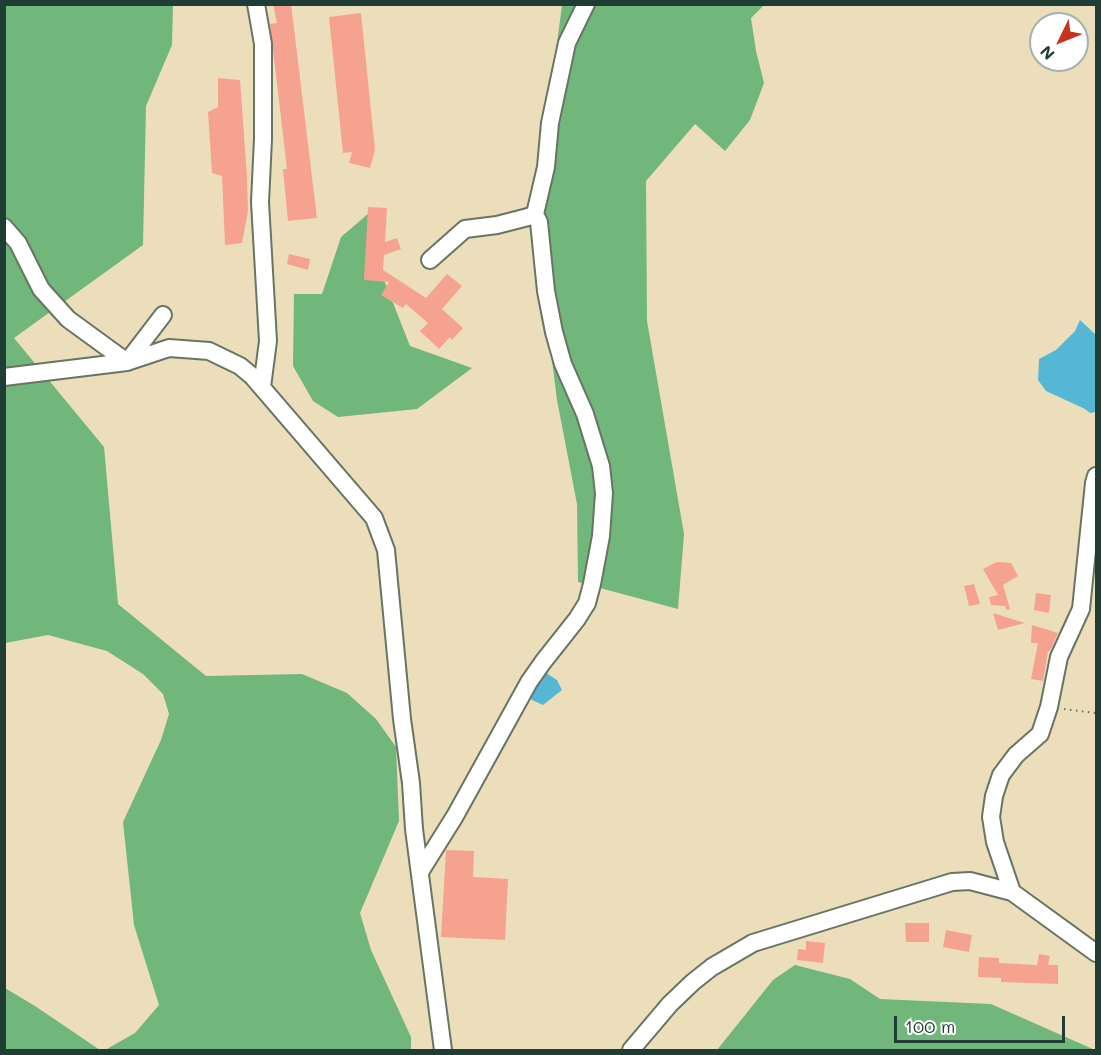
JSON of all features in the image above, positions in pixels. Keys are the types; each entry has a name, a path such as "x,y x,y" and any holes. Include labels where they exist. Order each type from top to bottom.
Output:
{"street":[{"path":"256,4 263,44 263,139 260,202 268,341 262,387"},
{"path":"420,872 460,807 529,682 577,620 587,603 601,536 604,493 601,466 585,414 563,364 554,332 546,291 539,222 535,214 546,167 550,123 567,43 586,4"},
{"path":"430,260 465,229 497,225 535,214"},
{"path":"4,227 18,243 41,289 68,319 127,362"},
{"path":"127,362 163,315"},
{"path":"4,377 127,362 169,348 209,351 240,366 262,387 374,518 386,550 402,718 443,1050"},
{"path":"1012,892 996,842 991,817 994,796 1001,775 1016,755 1040,734 1049,707 1059,657 1081,609 1096,476"},
{"path":"631,1050 663,1012 693,982 712,967 753,943 952,882 970,881 1012,892 1096,953"}],"path":[{"path":"1049,707 1096,713"}],"green space":[{"path":"5,5 173,5 172,45 146,106 143,245 14,338 104,447 118,604 206,676 302,674 347,693 376,719 396,747 399,821 360,913 371,950 411,1037 411,1050 105,1050 135,1033 159,1005 134,925 123,822 161,740 169,714 163,694 143,674 107,651 48,635 5,643"},
{"path":"562,5 764,5 751,18 764,83 750,120 725,151 695,124 646,181 647,321 684,534 678,609 578,582 577,504 557,400 544,296 546,127"},
{"path":"369,213 371,247 410,346 472,368 417,409 338,417 313,401 293,366 294,294 322,294 341,237"},
{"path":"795,965 850,979 880,999 991,1004 1095,1050 717,1050 773,980"},
{"path":"5,988 35,1006 100,1050 5,1050"}],"water":[{"path":"1080,320 1096,335 1096,412 1090,413 1046,391 1038,380 1039,359 1056,350 1075,331"},
{"path":"546,673 557,680 562,690 543,705 532,700 528,694 538,679"}],"building":[{"path":"273,4 291,4 317,218 288,221 283,169 287,169 270,24 277,23"},
{"path":"361,13 375,150 370,168 349,163 352,152 343,153 329,17"},
{"path":"218,78 240,80 247,177 248,211 242,243 225,245 222,176 212,173 208,112 218,107"},
{"path":"368,207 387,208 385,242 397,238 401,249 384,255 383,270 426,298 447,274 462,286 442,309 463,328 439,349 420,331 428,323 406,304 403,308 381,295 389,282 364,280"},
{"path":"289,254 310,259 308,270 287,264"},
{"path":"997,562 1011,563 1018,576 1003,585 1010,609 1007,610 1005,606 991,605 989,597 998,595 983,569"},
{"path":"974,584 980,604 969,606 964,586"},
{"path":"1036,593 1051,595 1049,613 1034,610"},
{"path":"993,613 1025,623 998,630"},
{"path":"1032,625 1058,633 1048,651 1043,681 1031,679 1038,643 1031,643"},
{"path":"446,850 474,851 473,877 508,879 505,940 441,937"},
{"path":"905,923 929,923 929,942 906,942"},
{"path":"946,930 972,935 969,952 943,947"},
{"path":"806,941 825,943 823,963 797,960 798,949 806,950"},
{"path":"1039,954 1050,956 1048,965 1058,965 1058,984 1001,982 1001,978 978,977 979,957 999,958 999,963 1037,965"}]}
